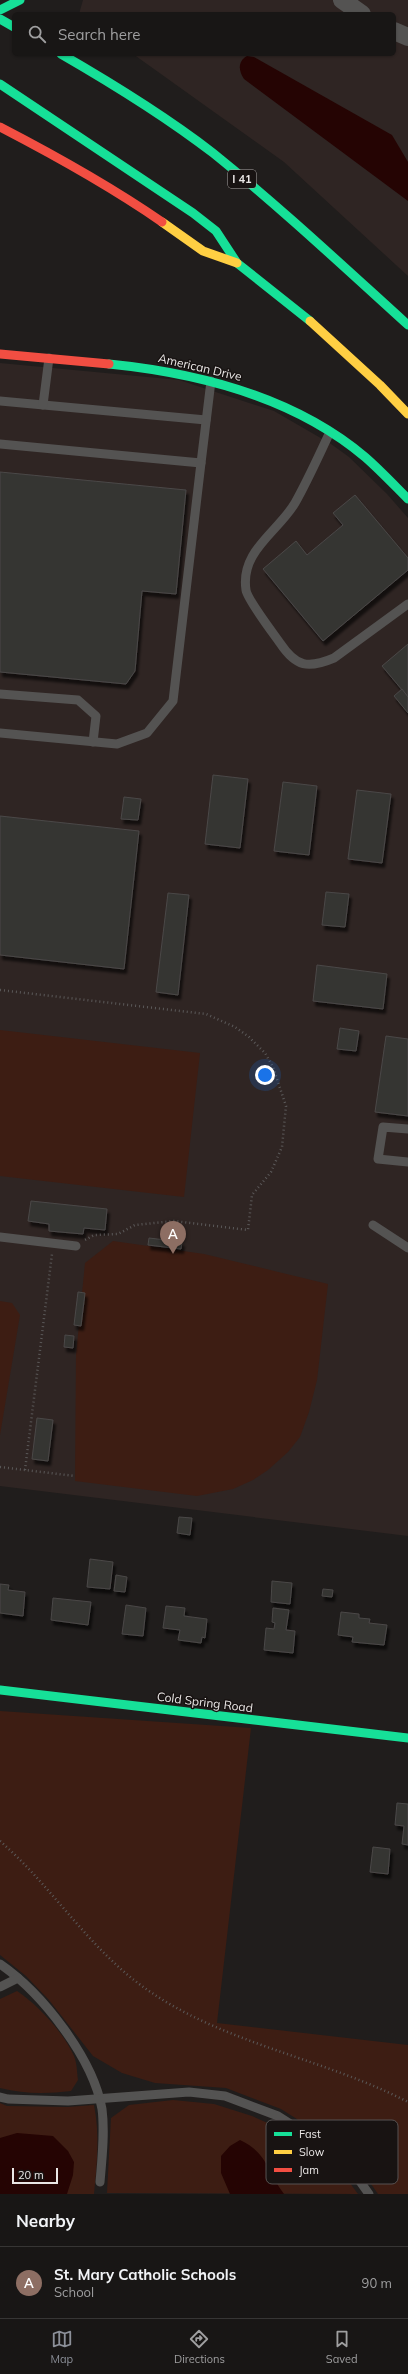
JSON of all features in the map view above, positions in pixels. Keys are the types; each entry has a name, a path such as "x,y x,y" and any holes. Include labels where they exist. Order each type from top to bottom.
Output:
{"main road":[{"path":"0,10 20,0"},
{"path":"0,19 12,26"},
{"name":"I 41","path":"64,56 128,93 212,154 312,237 408,325"},
{"path":"0,84 193,213 216,231 237,263 308,319 380,384 408,414"},
{"path":"0,127 62,159 127,198 203,251 237,263"},
{"name":"American Drive","path":"0,354 149,368 211,380 272,401 330,431 368,459 408,499"},
{"name":"Cold Spring Road","path":"0,1690 408,1738"}],"street":[{"path":"342,0 359,12"},
{"path":"396,32 408,37"}],"lane":[{"path":"43,405 49,358"},
{"path":"0,733 117,744 147,733 174,701 211,380"},
{"path":"0,401 206,420"},
{"path":"330,431 294,504 252,554 246,572 246,591 290,658 304,665 320,664 334,658 408,604"},
{"path":"0,444 201,463"},
{"path":"0,694 78,700 96,716 93,742"},
{"path":"408,1129 383,1126 378,1159 408,1162"},
{"path":"374,1225 408,1248"},
{"path":"0,1237 76,1246"},
{"path":"0,1964 18,1978 43,2005 76,2046 95,2082 102,2122 100,2182"},
{"path":"0,1987 18,1978"},
{"path":"0,2097 8,2100 61,2101 189,2092 224,2096 278,2116 284,2120"},
{"path":"361,2184 368,2194"}],"path":[{"path":"0,990 206,1014 235,1027 250,1037 265,1053 278,1080 286,1106 282,1147 271,1172 252,1195 248,1230 174,1221 135,1225 118,1234 94,1235 76,1246"},
{"path":"25,1470 54,1243"},
{"path":"0,1467 75,1476"},
{"path":"0,1841 36,1876 108,1958 167,2004 220,2030 359,2079 408,2102"}],"shaded area":[{"path":"83,0 408,0 408,276 284,162 136,56 396,56 396,12 80,12"},
{"path":"247,56 254,57 392,135 408,162 408,201 244,79 240,66 242,60"},
{"path":"0,363 179,380 274,411 331,444 349,457 387,494 408,518 408,1536 0,1486"},
{"path":"0,1030 200,1053 184,1197 0,1176"},
{"path":"113,1241 204,1254 328,1284 317,1380 309,1412 300,1437 288,1452 268,1470 253,1480 233,1489 197,1496 75,1481 76,1355 85,1263"},
{"path":"0,1301 12,1303 20,1315 0,1435"},
{"path":"0,1711 251,1728 217,2023 408,2045 408,2194 378,2194 371,2184 398,2184 398,2120 298,2120 281,2109 226,2088 155,2083 122,2073 93,2056 49,2000 26,1976 0,1955"},
{"path":"17,1991 41,2011 70,2047 75,2059 78,2080 71,2091 35,2093 0,2088 0,1999"},
{"path":"173,2100 214,2104 252,2116 266,2122 266,2184 351,2184 358,2194 107,2193 111,2118 129,2105"},
{"path":"0,2103 7,2106 68,2107 94,2105 97,2127 97,2161 94,2194 0,2194"},
{"path":"17,2133 53,2136 68,2151 74,2162 73,2175 67,2194 0,2194 0,2138"},
{"path":"240,2140 256,2151 266,2164 266,2184 277,2184 284,2194 230,2194 221,2173 221,2156 230,2146"}],"building":[{"path":"0,472 186,490 176,594 142,591 135,671 126,684 0,672"},
{"path":"355,495 408,558 408,570 323,641 263,569 296,541 307,555 343,525 333,513"},
{"path":"408,644 408,697 382,666"},
{"path":"402,689 408,697 408,713 394,696"},
{"path":"213,775 248,779 240,848 205,844"},
{"path":"283,782 317,786 309,855 274,851"},
{"path":"357,790 391,794 382,863 348,859"},
{"path":"124,797 141,799 138,820 121,819"},
{"path":"0,816 139,831 124,969 0,955"},
{"path":"326,892 349,894 345,927 322,925"},
{"path":"168,893 189,895 178,995 156,992"},
{"path":"317,965 387,974 383,1009 313,1001"},
{"path":"340,1028 359,1031 356,1051 337,1049"},
{"path":"386,1036 408,1039 408,1116 375,1112"},
{"path":"31,1201 107,1209 105,1230 84,1228 83,1234 49,1231 49,1224 28,1221"},
{"path":"149,1238 182,1242 181,1249 148,1245"},
{"path":"78,1292 85,1293 81,1326 74,1325"},
{"path":"65,1335 74,1336 73,1348 64,1347"},
{"path":"37,1418 53,1420 48,1461 32,1459"},
{"path":"179,1517 192,1518 190,1535 177,1533"},
{"path":"90,1559 113,1562 110,1589 87,1587"},
{"path":"116,1575 127,1577 125,1592 114,1591"},
{"path":"272,1581 292,1583 290,1604 271,1602"},
{"path":"0,1584 9,1585 8,1590 25,1592 23,1616 0,1613"},
{"path":"323,1589 333,1590 332,1597 322,1596"},
{"path":"53,1598 91,1602 88,1625 51,1620"},
{"path":"126,1605 146,1608 143,1636 122,1634"},
{"path":"166,1606 185,1608 184,1616 207,1619 205,1638 202,1637 201,1643 178,1640 180,1630 163,1628"},
{"path":"273,1608 289,1610 286,1630 295,1631 293,1653 264,1650 266,1628 274,1629 275,1623 272,1622"},
{"path":"341,1612 359,1614 359,1618 370,1619 369,1623 387,1625 384,1645 352,1642 353,1637 338,1635"},
{"path":"397,1803 408,1804 408,1845 402,1844 404,1826 395,1825"},
{"path":"373,1847 390,1849 388,1874 370,1872"}],"traffic: fast":[{"path":"0,10 20,0"},
{"path":"0,19 12,26"},
{"path":"64,56 138,101 213,153 336,259 408,325"},
{"path":"0,84 193,213 216,231 237,263 310,321"},
{"path":"109,364 143,368 211,382 244,391 277,404 308,418 337,436 382,472 408,499"},
{"path":"0,1690 408,1738"}],"traffic: slow":[{"path":"162,222 203,251 237,263"},
{"path":"310,321 380,385 408,414"}],"traffic: jam":[{"path":"0,127 42,149 123,196 162,222"},
{"path":"0,354 109,364"}],"place":[{"name":"St. Mary Catholic Schools","path":"173,1254"}]}
